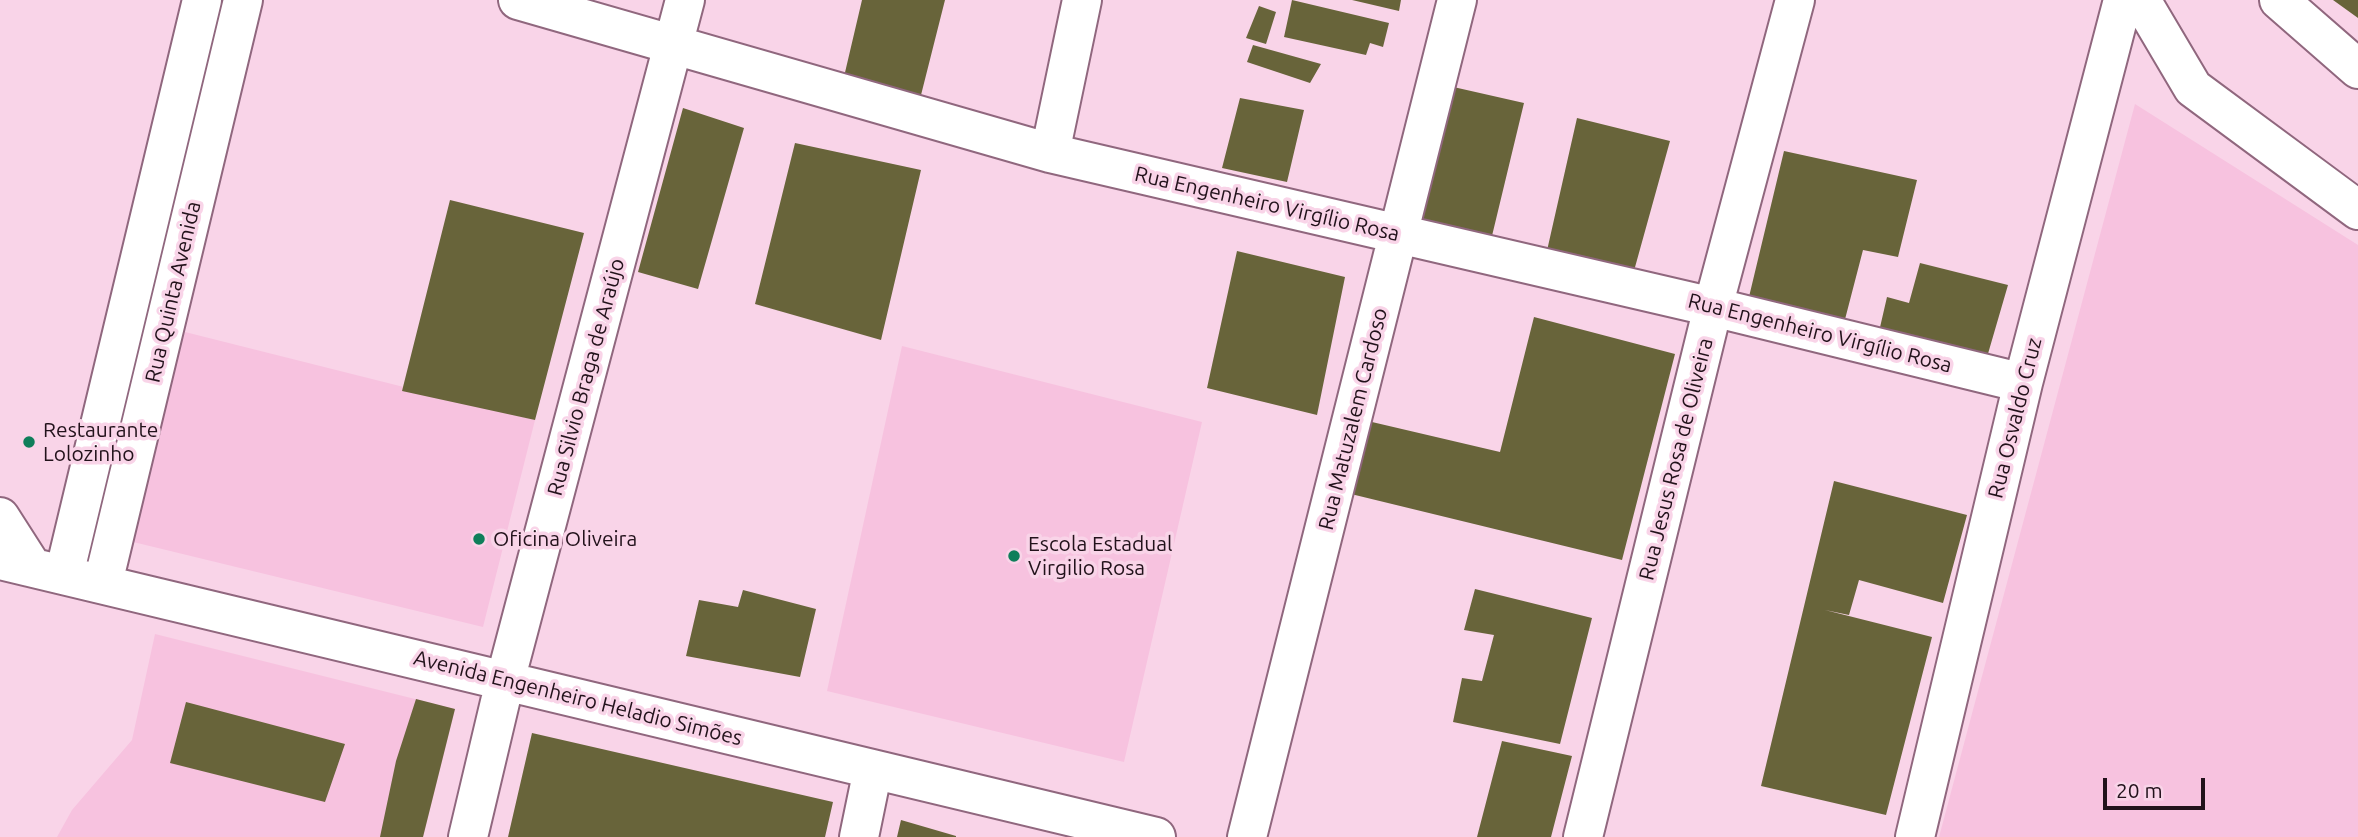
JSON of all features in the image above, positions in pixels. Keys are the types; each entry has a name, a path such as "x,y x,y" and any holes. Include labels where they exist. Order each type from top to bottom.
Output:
{"street":[{"name":"Rua Quinta Avenida","path":"32,567 202,0"},
{"name":"Rua Quinta Avenida","path":"103,583 243,0"},
{"name":"Rua Engenheiro Virgílio Rosa","path":"518,0 1050,153 1713,307 2023,383"},
{"name":"Rua Silvio Braga de Araújo","path":"468,837 505,681 685,0"},
{"path":"1050,153 1082,0"},
{"name":"Rua Matuzalem Cardoso","path":"1247,837 1400,236 1457,0"},
{"name":"Rua Jesus Rosa de Oliveira","path":"1583,837 1713,307 1794,0"},
{"name":"Rua Osvaldo Cruz","path":"1914,837 2023,383 2123,0"},
{"path":"2141,0 2193,88 2358,210"},
{"path":"2279,0 2358,69"},
{"path":"0,517 32,567"},
{"name":"Avenida Engenheiro Heladio Simões","path":"32,567 1156,837"},
{"path":"859,837 873,769"}],"shaded area":[{"path":"2135,104 2358,245 2358,837 1939,837"},
{"path":"185,332 535,420 483,627 125,540"},
{"name":"Escola Estadual Virgilio Rosa","path":"902,346 1202,422 1124,762 827,691"},
{"path":"155,634 455,709 423,837 57,837 72,810 132,740"}],"building":[{"path":"862,0 945,0 920,99 843,81"},
{"path":"1292,0 1389,23 1383,47 1370,43 1366,55 1284,37"},
{"path":"1352,0 1401,0 1399,11"},
{"path":"2333,0 2358,0 2358,18"},
{"path":"1259,6 1276,12 1266,44 1246,38"},
{"path":"1253,45 1321,64 1310,83 1247,62"},
{"path":"1449,86 1524,103 1491,240 1418,219"},
{"path":"1240,98 1304,110 1287,182 1222,168"},
{"path":"683,108 744,128 698,289 638,272"},
{"path":"1577,118 1670,141 1632,278 1546,255"},
{"path":"795,143 921,170 881,340 755,304"},
{"path":"1784,151 1917,180 1898,257 1863,250 1843,327 1748,301"},
{"path":"450,200 584,233 535,420 402,391"},
{"path":"1237,251 1345,277 1317,415 1207,388"},
{"path":"1920,263 2008,285 1985,364 1878,336 1887,297 1909,303"},
{"path":"1534,317 1675,354 1622,560 1351,494 1372,422 1500,452"},
{"path":"1834,481 1967,515 1943,603 1859,580 1849,615 1825,610 1932,637 1886,815 1761,786"},
{"path":"1475,589 1592,618 1560,744 1453,722 1462,678 1482,681 1494,635 1464,630"},
{"path":"743,590 816,609 800,677 686,656 699,600 738,607"},
{"path":"416,699 455,709 423,837 380,837 396,761"},
{"path":"186,702 345,744 325,802 170,763"},
{"path":"532,733 833,802 825,837 508,837"},
{"path":"1502,741 1572,756 1551,837 1477,837"},
{"path":"901,820 956,836 956,837 897,837"}],"place":[{"name":"Restaurante Lolozinho","path":"29,442"},
{"name":"Oficina Oliveira","path":"479,539"},
{"name":"Escola Estadual Virgilio Rosa","path":"1014,556"}]}
